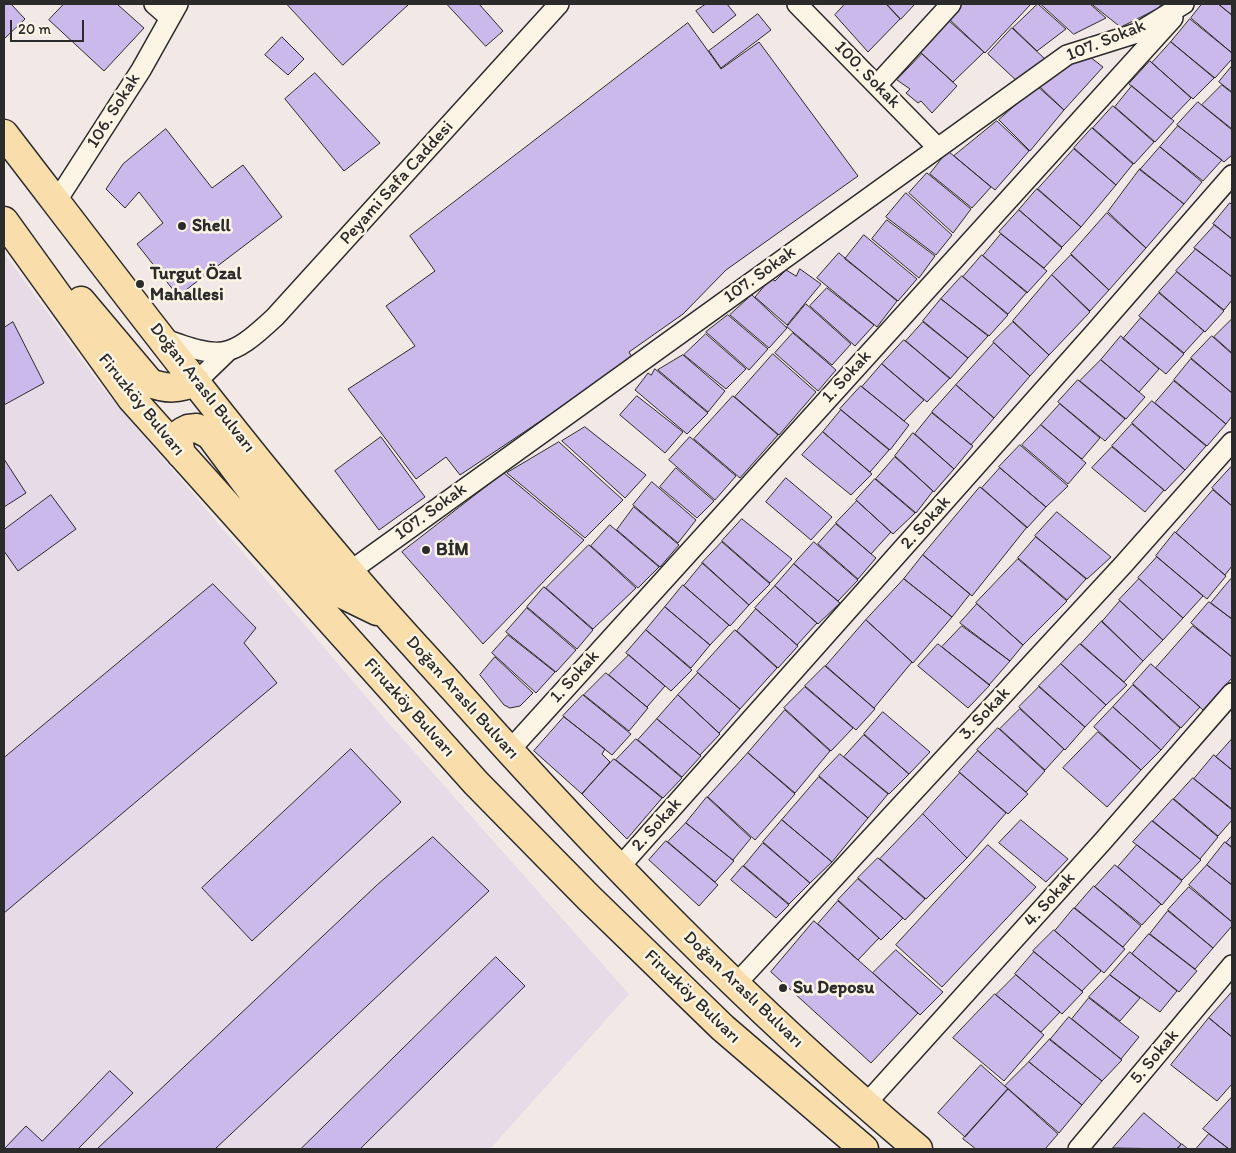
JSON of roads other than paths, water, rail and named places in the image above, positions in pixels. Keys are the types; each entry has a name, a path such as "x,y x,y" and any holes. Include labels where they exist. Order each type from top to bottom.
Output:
{"main road":[{"path":"4,134 56,202"},
{"name":"Doğan Araslı Bulvarı","path":"56,202 196,382 349,572 509,751 618,869 736,984 865,1105 918,1149"},
{"name":"Firuzköy Bulvarı","path":"4,221 132,399 476,783 589,898 723,1028 864,1149"},
{"path":"27,254 50,268 86,307 150,383 164,388 178,389 196,382"},
{"path":"180,454 178,439 182,432 198,428 210,435 257,498 325,581 338,592 390,617"}],"street":[{"path":"154,4 174,11"},
{"name":"Peyami Safa Caddesi","path":"227,352 251,340 275,317 559,4"},
{"name":"100. Sokak","path":"797,4 937,147"},
{"path":"877,85 951,4"},
{"name":"107. Sokak","path":"349,572 1067,55 1137,33 1184,4"},
{"name":"1. Sokak","path":"509,751 1184,4"},
{"name":"106. Sokak","path":"56,202 140,70 174,11"},
{"name":"2. Sokak","path":"618,869 1232,175"},
{"path":"162,338 199,351 216,354 227,352"},
{"path":"196,382 227,352"},
{"name":"3. Sokak","path":"736,984 1116,572 1232,442"},
{"name":"4. Sokak","path":"865,1105 1103,841 1232,693"},
{"name":"5. Sokak","path":"1078,1149 1232,964"}],"place":[{"name":"Shell","path":"182,226"},
{"name":"Turgut Özal Mahallesi","path":"140,284"},
{"name":"BİM","path":"426,550"},
{"name":"Su Deposu","path":"783,988"}]}
